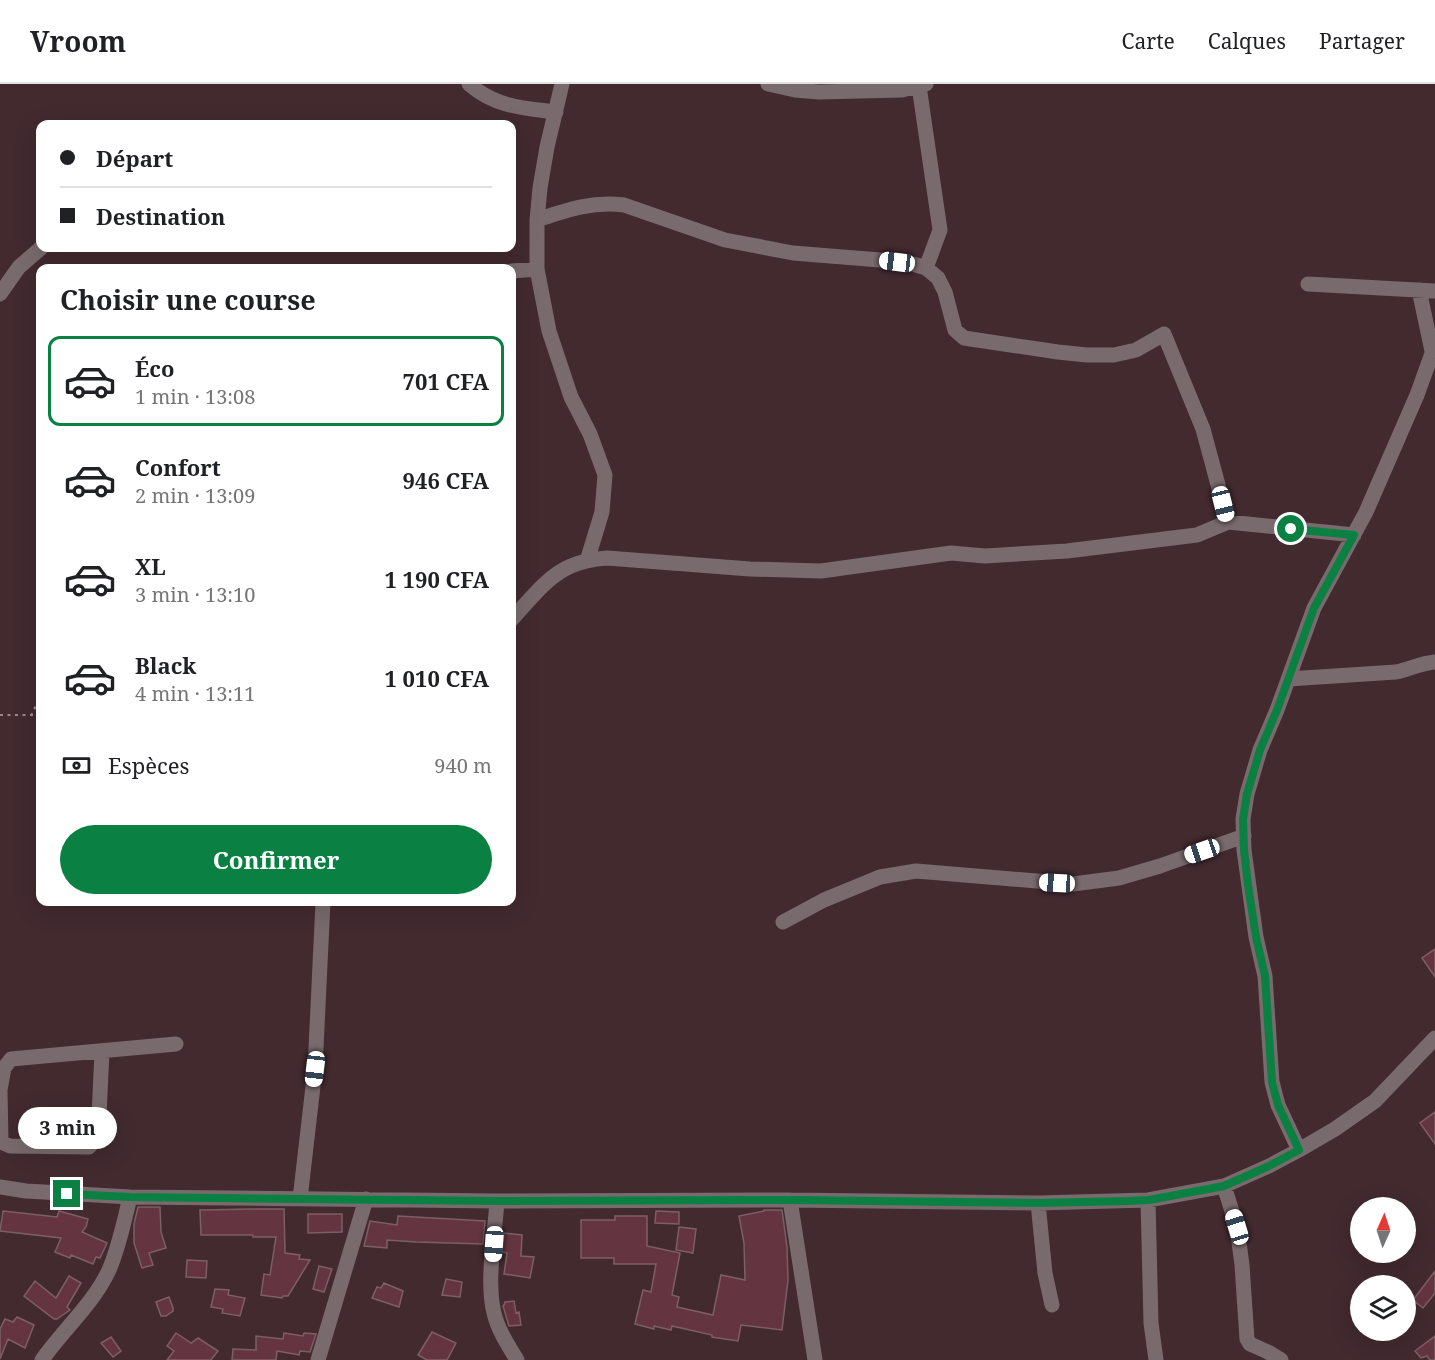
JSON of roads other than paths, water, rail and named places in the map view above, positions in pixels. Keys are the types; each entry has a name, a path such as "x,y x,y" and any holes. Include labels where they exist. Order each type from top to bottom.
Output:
{"street":[{"path":"469,84 497,102 556,112"},
{"path":"562,84 540,188 537,220 537,269 549,331 571,397 590,434 605,475 602,512 587,561"},
{"path":"768,84 819,92 902,90 923,85 940,230 926,268"},
{"path":"537,220 576,207 618,204 725,240 793,253 913,264 926,268 938,278 945,292 955,330 964,338 1058,352 1114,355 1136,350 1164,334 1203,429 1228,522"},
{"path":"0,294 19,267 36,252"},
{"path":"516,271 537,269"},
{"path":"1308,284 1435,291"},
{"path":"1299,1150 1278,1105 1272,1082 1265,976 1256,937 1244,850 1243,819 1247,794 1260,750 1314,608 1366,512 1417,395 1434,348 1419,290"},
{"path":"516,615 552,577 570,566 607,558 750,569 821,571 951,553 986,556 1173,538 1197,535 1228,522 1354,535"},
{"path":"1288,680 1396,672 1435,662"},
{"path":"783,922 824,900 880,877 916,871 1073,884 1119,878 1244,837"},
{"path":"300,1199 315,1069 322,906"},
{"path":"0,1187 26,1191 130,1197 300,1199 1038,1203 1149,1200 1224,1186 1299,1150 1335,1129 1375,1101 1435,1038"},
{"path":"102,1052 98,1136 88,1147 10,1146 1,1142 0,1090 4,1068 11,1059 176,1044"},
{"path":"1224,1186 1237,1227 1247,1339 1250,1344 1281,1360"},
{"path":"50,1356 108,1271 121,1238 130,1197"},
{"path":"318,1360 366,1199"},
{"path":"790,1200 815,1360"},
{"path":"1149,1200 1151,1323 1156,1360"},
{"path":"497,1201 490,1288 494,1314 503,1337 517,1360"},
{"path":"1038,1203 1045,1273 1052,1305"}]}
